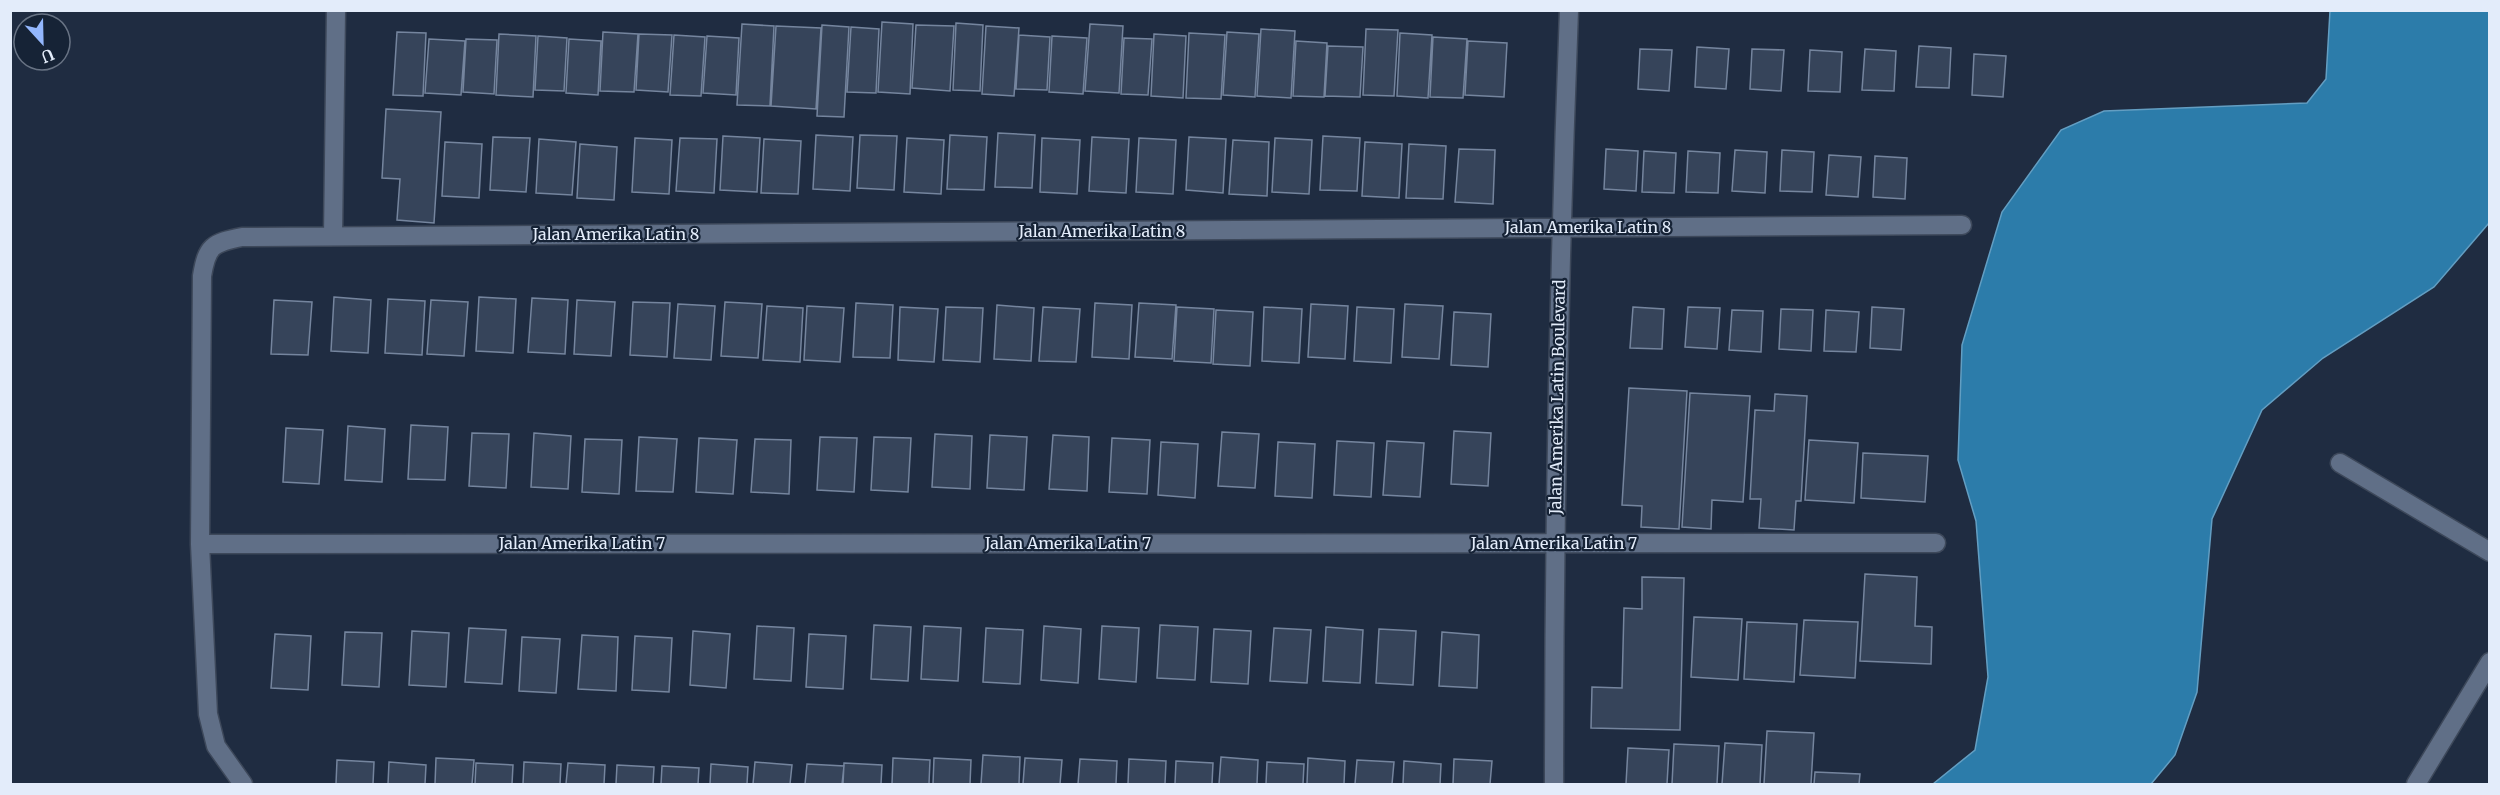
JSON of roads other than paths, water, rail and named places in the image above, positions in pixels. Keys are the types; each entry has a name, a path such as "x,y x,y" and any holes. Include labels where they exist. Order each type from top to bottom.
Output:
{"street":[{"path":"333,236 336,10"},
{"name":"Jalan Amerika Latin Boulevard","path":"1554,784 1554,543 1560,228 1569,10"},
{"name":"Jalan Amerika Latin 8","path":"243,784 216,746 208,714 200,544 202,276 206,253 219,241 242,237 333,236 1962,225"},
{"path":"2340,463 2490,552"},
{"name":"Jalan Amerika Latin 7","path":"200,544 1936,543"},
{"path":"2416,784 2490,662"}],"water":[{"path":"2330,11 2489,11 2489,223 2434,287 2323,358 2262,410 2212,519 2197,692 2175,755 2151,784 1933,784 1975,750 1988,677 1976,521 1958,460 1962,345 2002,212 2061,130 2104,111 2307,103 2326,79"}]}
